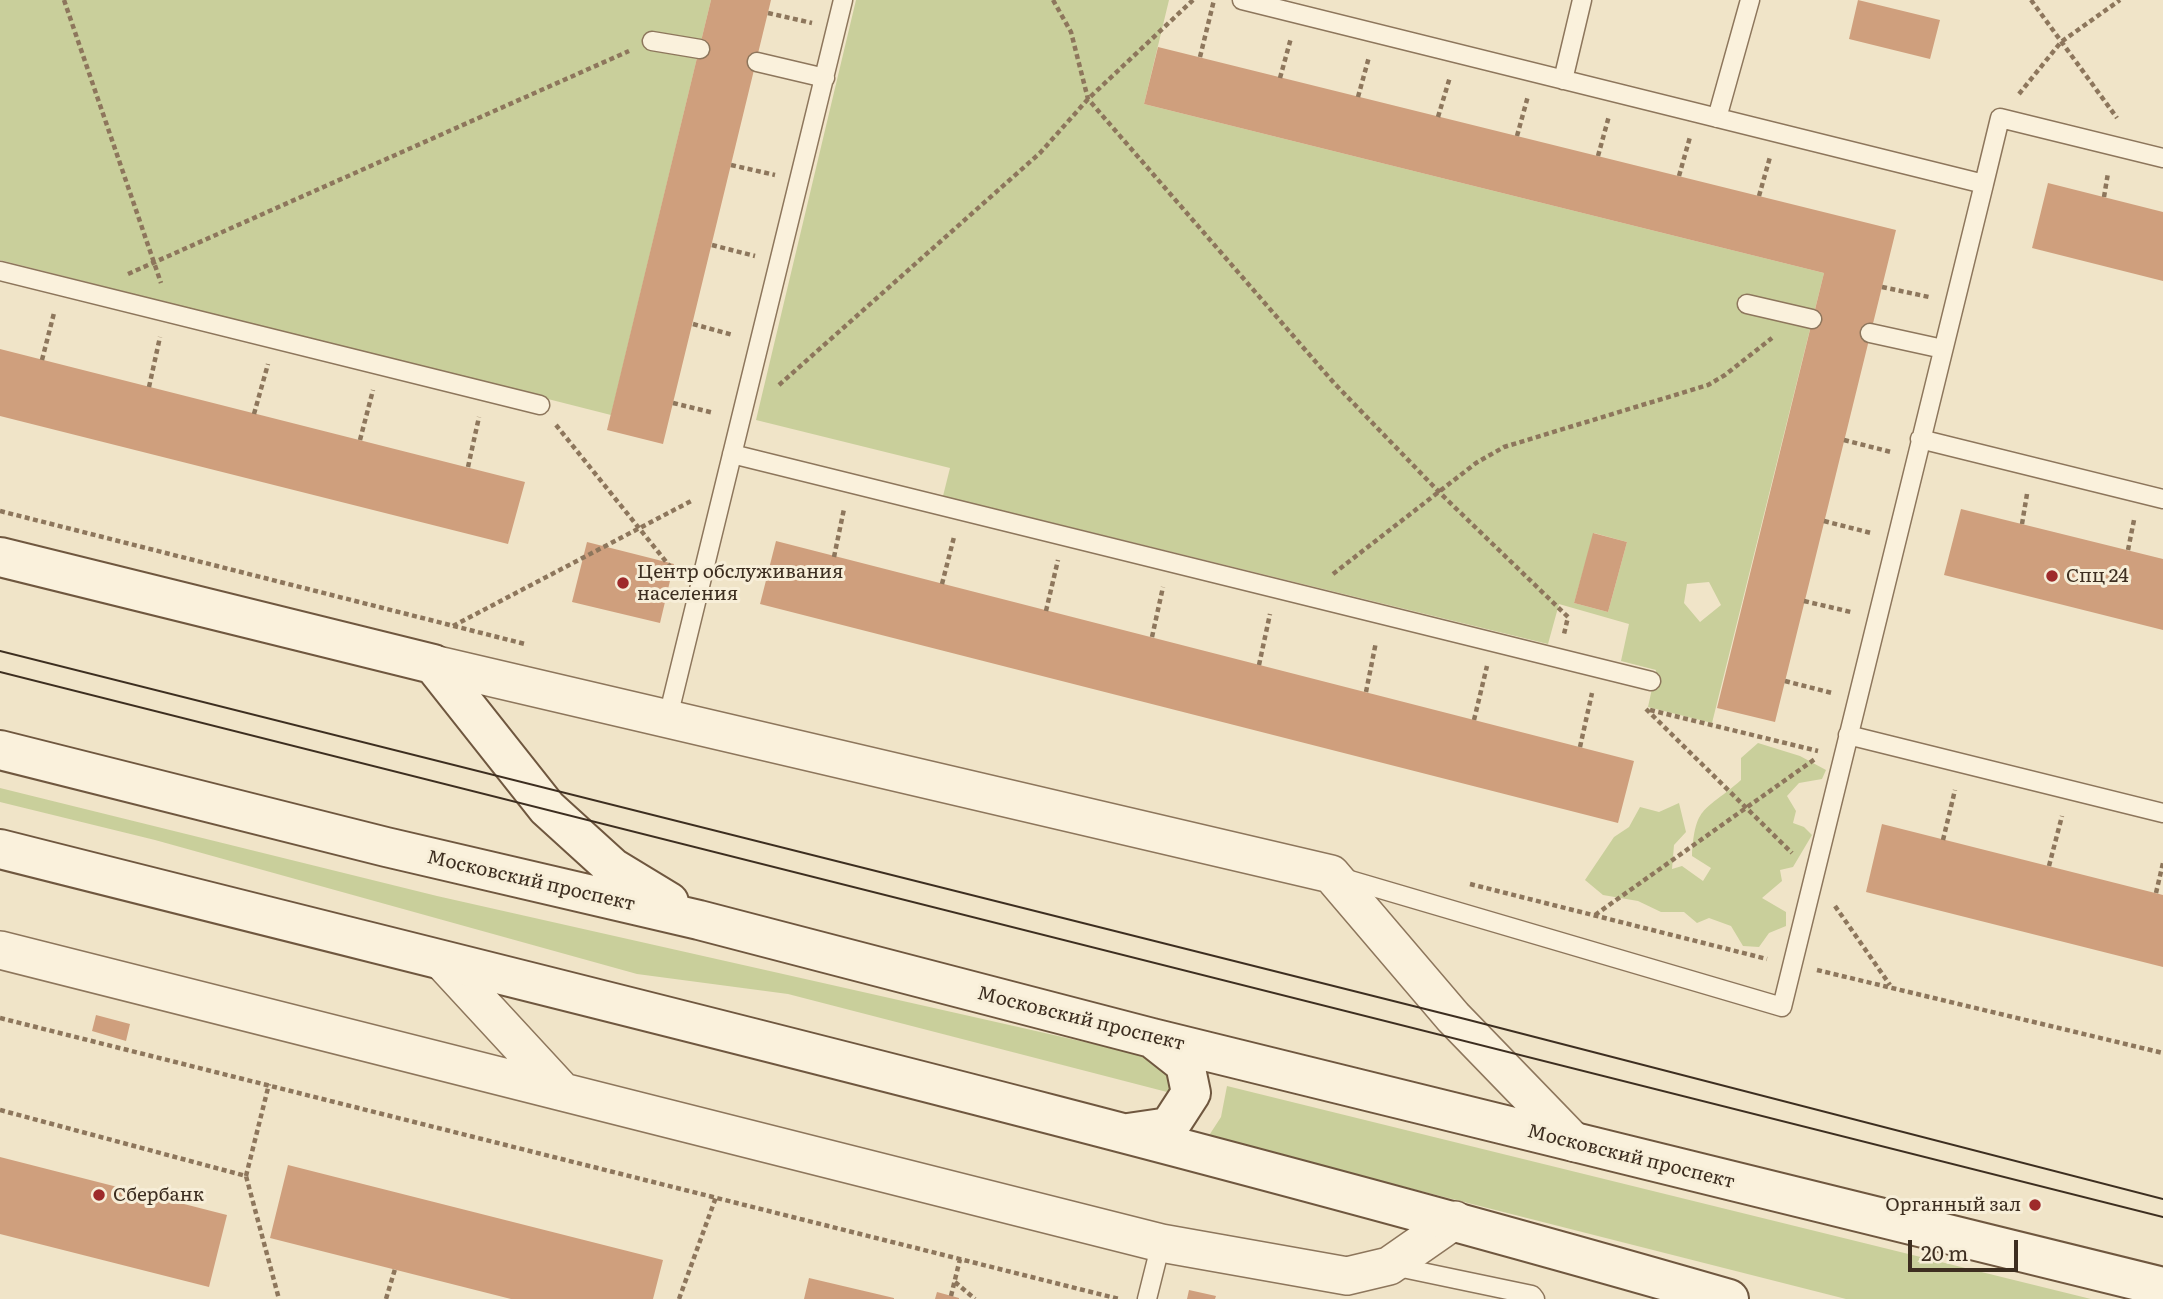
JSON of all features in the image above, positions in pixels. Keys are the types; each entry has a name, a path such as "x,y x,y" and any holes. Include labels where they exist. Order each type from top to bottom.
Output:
{"main road":[{"path":"0,557 433,664 547,808 613,868 699,920"},
{"name":"Московский проспект","path":"0,750 386,847 699,920 1152,1038 2163,1287"},
{"path":"0,849 1126,1134 1455,1220 1729,1299"},
{"path":"1126,1134 1169,1127 1191,1093 1185,1064 1152,1038"}],"street":[{"path":"433,664 667,721 1331,874 1453,1017 1575,1143"},
{"path":"0,950 1161,1243 1347,1276 1389,1266 1455,1220"},
{"path":"442,961 563,1092"}],"lane":[{"path":"667,721 843,0"},
{"path":"1242,0 1984,184"},
{"path":"1563,80 1582,0"},
{"path":"1717,118 1750,0"},
{"path":"652,41 700,49"},
{"path":"757,62 825,78"},
{"path":"1331,874 1782,1007 2000,118 2163,158"},
{"path":"0,271 540,405"},
{"path":"1747,304 1806,318"},
{"path":"1870,333 1943,349"},
{"path":"1920,439 2163,499"},
{"path":"732,454 1651,681"},
{"path":"1848,735 2163,813"},
{"path":"1147,1299 1161,1243"},
{"path":"1389,1266 1532,1295 1535,1299"}],"path":[{"path":"64,0 154,262 168,313 149,387"},
{"path":"1053,0 1072,32 1088,99 1334,383 1439,492 1568,617 1560,659"},
{"path":"673,403 740,419 1040,153 1088,99 1193,0"},
{"path":"1200,57 1214,0"},
{"path":"2031,0 2143,153"},
{"path":"2000,118 2062,42 2120,0"},
{"path":"768,13 836,29"},
{"path":"1280,78 1298,14"},
{"path":"1358,97 1376,33"},
{"path":"86,293 652,41"},
{"path":"1437,117 1457,53"},
{"path":"1517,136 1534,72"},
{"path":"1598,156 1615,92"},
{"path":"1679,177 1697,113"},
{"path":"1759,196 1777,133"},
{"path":"731,165 799,181"},
{"path":"712,245 779,262"},
{"path":"42,360 61,286"},
{"path":"1882,286 1954,303"},
{"path":"1304,595 1476,463 1504,447 1708,385 1806,318"},
{"path":"693,324 759,342"},
{"path":"254,414 275,339"},
{"path":"360,440 380,366"},
{"path":"468,467 484,391"},
{"path":"540,405 697,599"},
{"path":"1844,440 1916,458"},
{"path":"834,556 849,483"},
{"path":"453,626 725,484"},
{"path":"942,584 961,510"},
{"path":"1824,521 1896,539"},
{"path":"1046,611 1063,536"},
{"path":"1152,637 1168,562"},
{"path":"1259,665 1275,588"},
{"path":"1804,601 1877,617"},
{"path":"1366,692 1381,614"},
{"path":"1474,720 1492,642"},
{"path":"1580,747 1598,668"},
{"path":"1646,709 1651,681"},
{"path":"1785,681 1857,699"},
{"path":"1595,915 1824,753 1646,709"},
{"path":"1646,709 1814,875 1890,986"},
{"path":"1943,840 1961,764"},
{"path":"2049,866 2068,790"},
{"path":"2156,893 2163,863"},
{"path":"1792,965 1890,986 2163,1053"},
{"path":"0,1018 1119,1299"},
{"path":"269,1084 246,1176 279,1299"},
{"path":"0,1110 246,1176"},
{"path":"679,1299 716,1197"},
{"path":"951,1296 960,1259"},
{"path":"386,1299 395,1269"},
{"path":"955,1282 975,1299"}],"green space":[{"path":"0,0 711,0 611,415 0,260"},
{"path":"856,0 1169,0 1144,104 1824,273 1712,723 1648,707 1656,670 1621,661 1629,624 1559,604 1548,644 943,496 950,468 756,420","holes":["1594,533 1627,542 1608,612 1574,603","1709,582 1721,605 1700,622 1684,603 1687,584"]},
{"path":"1758,743 1800,756 1826,770 1822,779 1799,783 1787,796 1796,811 1793,823 1804,827 1812,835 1793,867 1780,870 1782,881 1762,898 1786,912 1786,926 1769,933 1759,947 1743,946 1731,926 1709,918 1697,923 1684,912 1661,912 1638,901 1603,895 1585,880 1614,837 1629,827 1640,807 1659,812 1679,803 1686,832 1674,845 1672,869 1682,866 1703,881 1711,868 1692,856 1699,818 1710,804 1741,780 1741,758"},
{"path":"0,788 437,896 1169,1061 1174,1087 1167,1092 788,994 637,974 155,840 0,802"},
{"path":"1227,1086 2091,1299 1846,1299 1208,1137 1221,1117"}],"building":[{"path":"711,0 771,0 663,444 607,430"},
{"path":"1858,0 1940,20 1930,59 1849,39"},
{"path":"1158,47 1896,230 1775,722 1717,708 1824,273 1144,104"},
{"path":"2048,183 2163,212 2163,281 2032,248"},
{"path":"0,349 525,482 508,544 0,416"},
{"path":"1961,509 2163,559 2163,630 1944,575"},
{"path":"1593,533 1627,542 1608,612 1574,603"},
{"path":"776,541 1634,761 1618,823 760,604"},
{"name":"Центр обслуживания населения","path":"587,542 674,564 660,623 572,602"},
{"path":"1882,824 2163,895 2163,967 1866,892"},
{"path":"96,1015 130,1024 126,1041 92,1031"},
{"path":"0,1157 227,1215 209,1287 0,1234"},
{"path":"288,1165 663,1260 653,1299 511,1299 270,1238"},
{"path":"809,1278 894,1298 894,1299 804,1299"},
{"path":"1189,1290 1216,1296 1215,1299 1187,1299"},
{"path":"937,1292 959,1298 959,1299 935,1299"}],"tram line":[{"path":"0,651 1469,1020 2163,1199"},
{"path":"0,672 2163,1217"}],"place":[{"name":"Спц 24","path":"2052,576"},
{"name":"Центр обслуживания населения","path":"623,583"},
{"name":"Сбербанк","path":"99,1195"},
{"name":"Органный зал","path":"2035,1205"}]}
